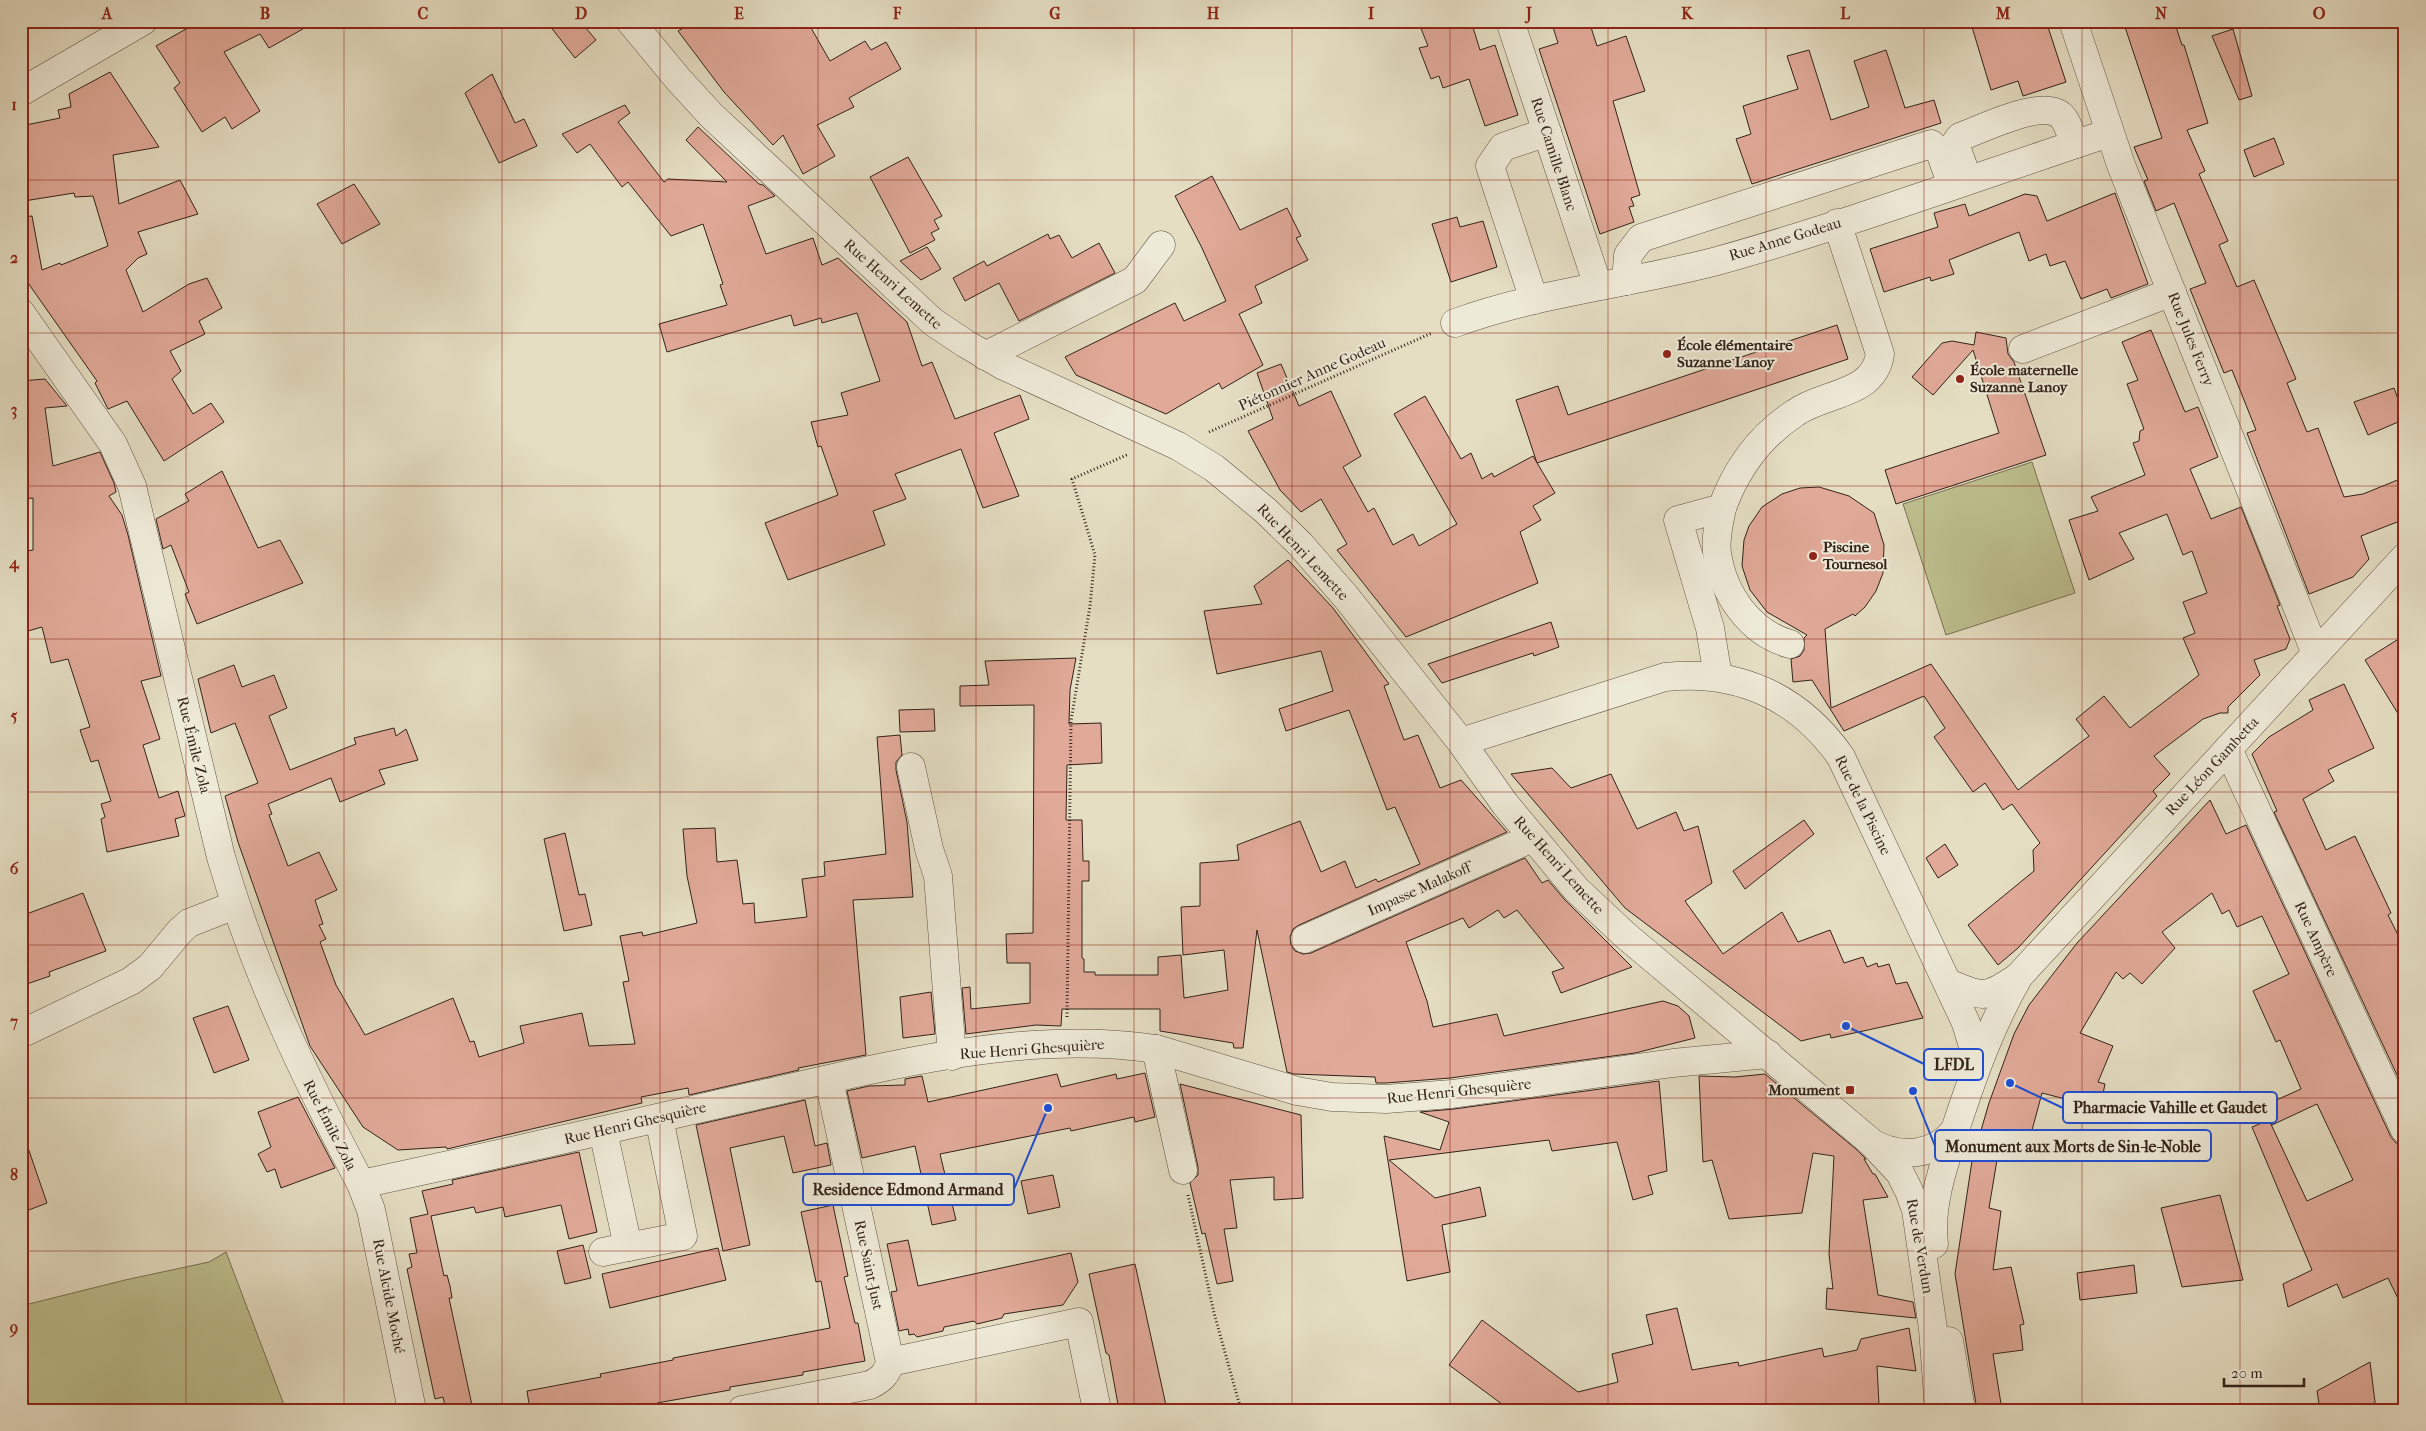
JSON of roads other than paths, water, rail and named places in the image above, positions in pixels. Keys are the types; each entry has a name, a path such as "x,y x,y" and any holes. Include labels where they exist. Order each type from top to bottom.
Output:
{"street":[{"path":"21,92 143,21"},
{"name":"Rue Henri Lemette","path":"630,21 678,79 738,141 915,307 950,334 985,356 1178,446 1230,480 1284,528 1346,597 1461,742 1532,838 1576,889 1625,935 1768,1054"},
{"name":"Rue Camille Blanc","path":"1510,21 1598,286"},
{"name":"Rue Jules Ferry","path":"2073,21 2109,133 2316,654"},
{"path":"1960,182 1955,144 1960,137 2036,109 2051,109 2064,118 2074,144"},
{"path":"1534,300 1490,166 1503,147 1547,132"},
{"name":"Rue Anne Godeau","path":"1455,323 1493,310 1534,300 1717,261 2109,133"},
{"path":"1626,281 1628,255 1641,238 1931,144 1940,152 1960,182"},
{"path":"1790,644 1777,640 1753,624 1732,596 1717,553 1722,508 1729,487 1742,465 1769,433 1796,411 1810,403 1866,383 1875,374 1880,354 1837,223"},
{"path":"985,356 1135,280 1161,245"},
{"path":"2023,349 2172,292"},
{"name":"Rue Émile Zola","path":"21,313 113,444 132,486 221,857 235,905 280,1023 360,1184"},
{"path":"1718,677 1710,628 1678,520 1722,508"},
{"name":"Rue Léon Gambetta","path":"1948,983 1972,994 1985,994 1993,993 2019,976 2405,557"},
{"name":"Rue de la Piscine","path":"1461,742 1646,681 1682,675 1718,677 1754,687 1786,701 1807,718 1831,742 1842,757 1948,983 1972,1041 1975,1053 1973,1072"},
{"path":"1461,742 1574,871 1612,910 1898,1153 1923,1181 1934,1211"},
{"name":"Rue Ampère","path":"2228,749 2405,1130"},
{"path":"911,767 929,849 938,876 952,1056"},
{"name":"Impasse Malakoff","path":"1305,939 1532,838"},
{"path":"21,1034 136,978 150,967 180,931 198,918 235,905"},
{"name":"Rue Léon Gambetta","path":"1934,1211 1941,1176 1973,1072 1992,1027 2019,976"},
{"name":"Rue Henri Ghesquière","path":"360,1184 829,1080 952,1056 1067,1044 1111,1043 1156,1049 1297,1091 1332,1097 1386,1099 1452,1094 1673,1063 1768,1054"},
{"path":"1156,1049 1183,1170"},
{"name":"Rue de Verdun","path":"1768,1054 1871,1142 1900,1174 1910,1191 1916,1210 1933,1328 1939,1410"},
{"name":"Rue Saint-Just","path":"829,1080 890,1362"},
{"path":"603,1131 615,1250 683,1236 659,1118"},
{"path":"1871,1142 1883,1149 1898,1153 1918,1152 1934,1147 1948,1139 1955,1130"},
{"name":"Rue Alcide Moché","path":"360,1184 376,1228 412,1410"},
{"name":"Rue de Verdun","path":"1934,1211 1933,1234 1937,1266 1961,1410"},
{"path":"742,1410 870,1385 885,1375 890,1362 1079,1322 1097,1410"}],"place":[{"name":"École élémentaire Suzanne Lanoy","path":"1667,354"},
{"name":"École maternelle Suzanne Lanoy","path":"1960,379"},
{"name":"Piscine Tournesol","path":"1813,556"},
{"name":"LFDL","path":"1846,1026"},
{"name":"Pharmacie Vahille et Gaudet","path":"2010,1083"},
{"name":"Monument","path":"1850,1090"},
{"name":"Monument aux Morts de Sin-le-Noble","path":"1913,1091"},
{"name":"Residence Edmond Armand","path":"1048,1108"}]}
